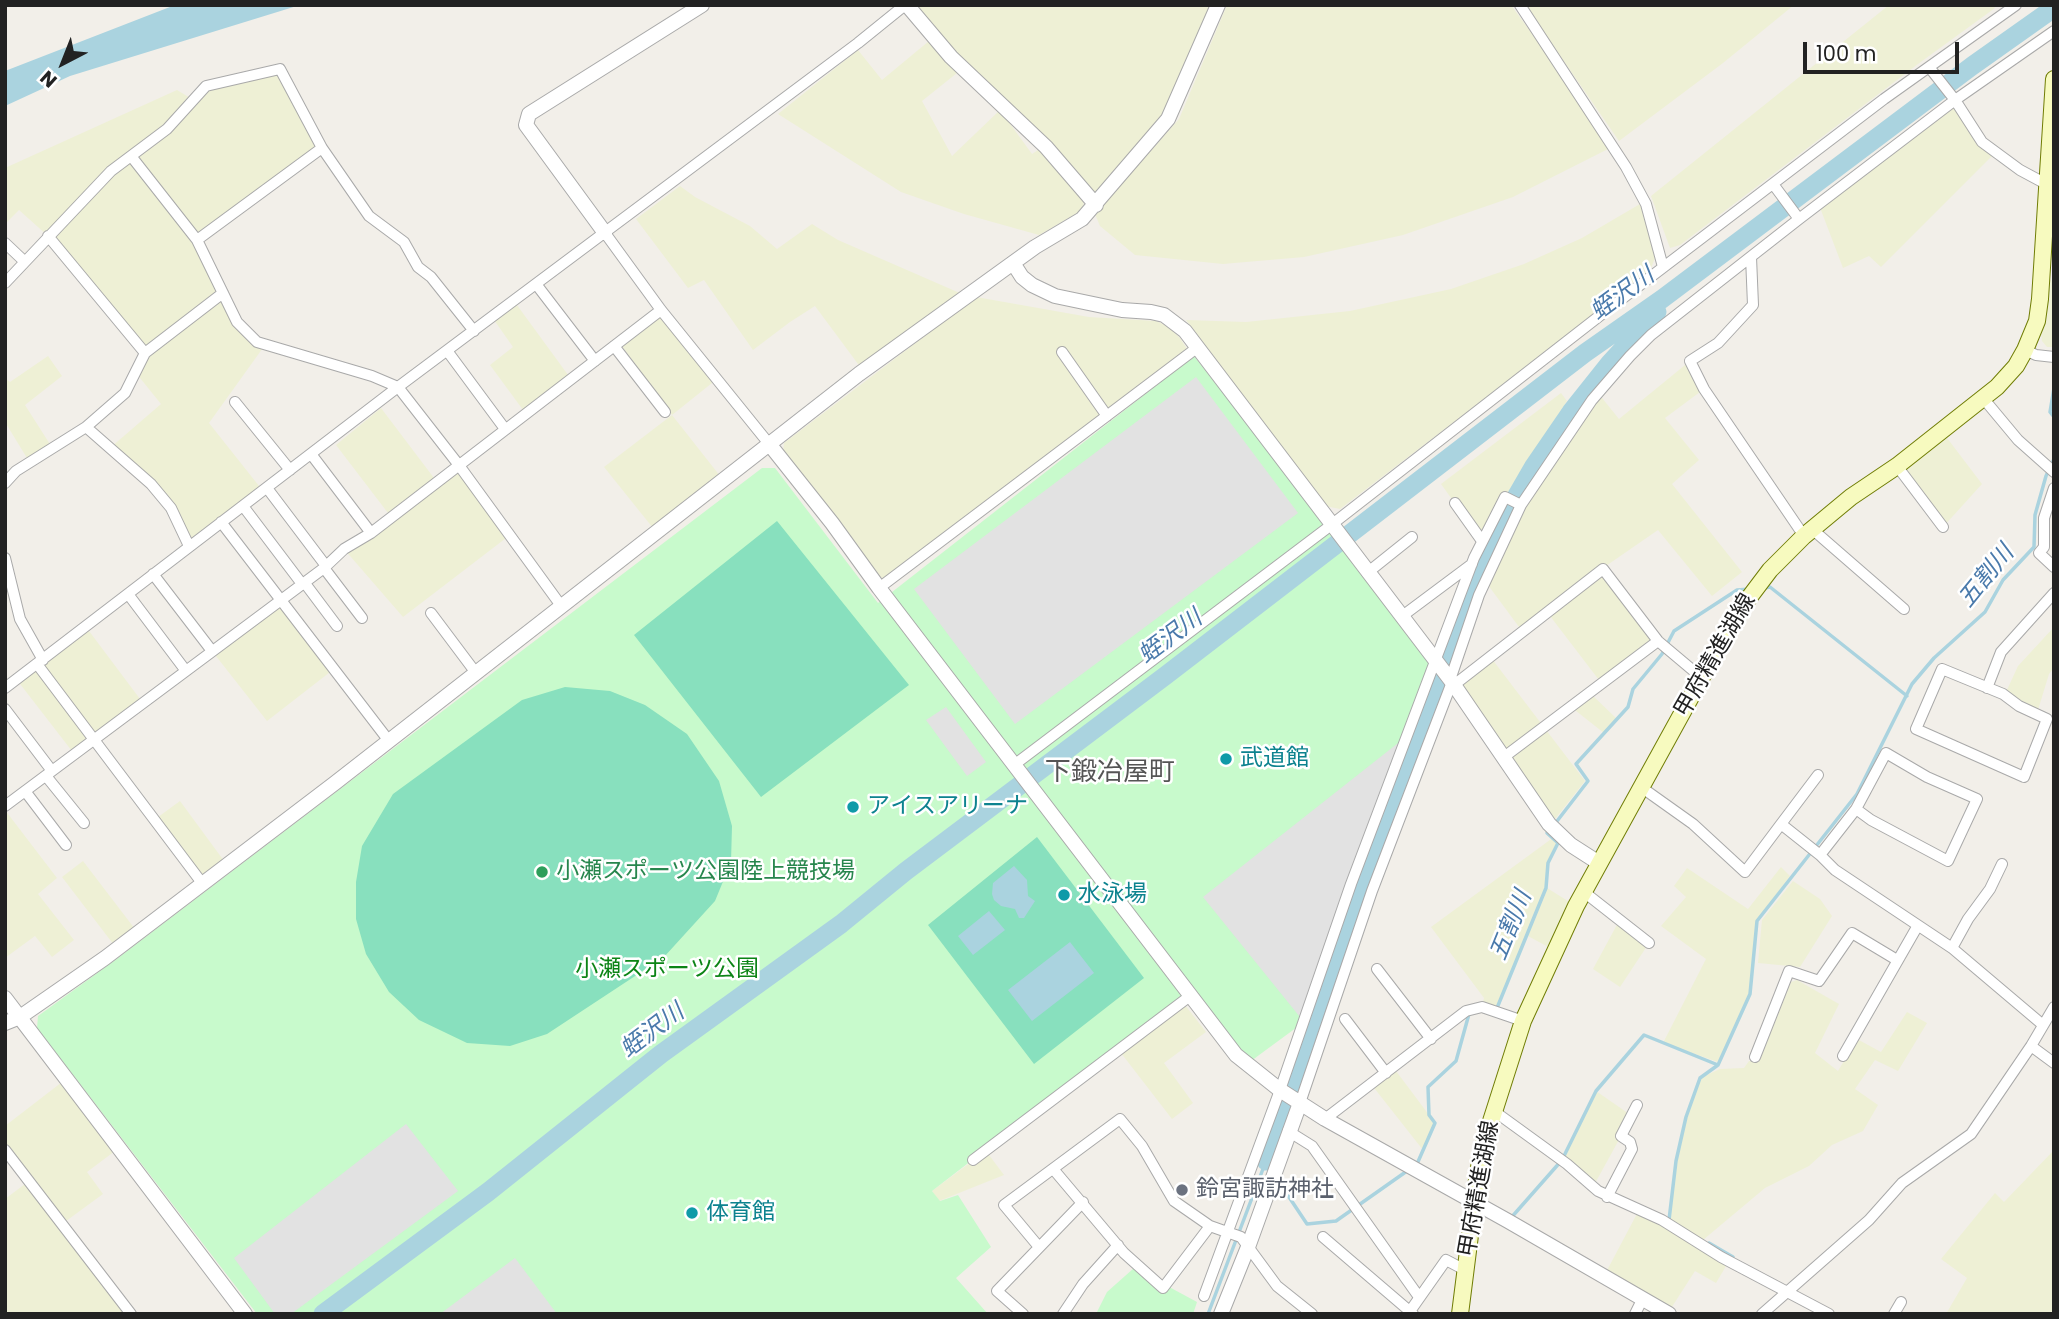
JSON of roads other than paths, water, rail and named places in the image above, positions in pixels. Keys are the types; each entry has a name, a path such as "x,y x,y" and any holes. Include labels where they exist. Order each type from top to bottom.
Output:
{"main road":[{"name":"甲府精進湖線","path":"1460,1314 1480,1161 1523,1021 1554,950 1599,863 1749,596 1808,533 2005,380 2025,349 2037,321 2040,299 2054,82"}],"street":[{"path":"702,5 529,114 526,125 661,310 832,523 878,588 1236,1055 1325,1119 1668,1314"},
{"path":"5,688 398,387 906,5 951,57 1046,147 1096,205"},
{"path":"5,1023 20,1017 105,958 389,741 859,374 1035,247 1074,226 1096,205 1168,119 1217,5"},
{"path":"1520,5 1626,167 1646,204 1663,268"},
{"path":"1016,768 1333,528 1663,268 1775,188 2016,5"},
{"path":"1227,1310 1237,1238 1451,682 1479,595 1521,505 1592,400 1651,335 1798,217 1954,99 2054,31"},
{"path":"5,283 111,171 167,129 205,86 280,69 322,148 369,216 404,242 418,267 431,277 474,331"},
{"path":"1931,69 1982,142 2020,170 2048,185"},
{"path":"197,240 322,148"},
{"path":"131,156 197,240 237,322 257,342 372,376 398,387 562,607"},
{"path":"1775,188 1798,217"},
{"path":"48,236 145,353"},
{"path":"5,243 24,261"},
{"path":"1751,257 1753,305 1718,343 1690,361 1704,389 1808,533 1904,609"},
{"path":"1013,263 1022,277 1032,285 1055,296 1164,315 1185,331 1437,663 1554,828 1599,863"},
{"path":"536,284 595,361"},
{"path":"5,483 16,471 86,427 125,393 145,353 223,293"},
{"path":"5,806 325,567 344,549 371,533 661,310"},
{"path":"614,346 665,412"},
{"path":"878,588 1198,347"},
{"path":"2025,349 2035,355 2054,357"},
{"path":"448,352 505,429"},
{"path":"1062,352 1107,416"},
{"path":"1983,398 2018,440 2054,472"},
{"path":"235,402 290,470"},
{"path":"86,427 151,484 171,508 189,546"},
{"path":"311,454 371,533"},
{"path":"1897,466 1943,527"},
{"path":"267,488 362,618"},
{"path":"2054,488 2044,518 2044,547 2039,553 2054,567"},
{"path":"1204,1296 1271,1181 1289,1131 1290,1096 1351,884 1437,663 1472,564 1504,497 1521,505"},
{"path":"1455,503 1482,541"},
{"path":"243,506 337,626"},
{"path":"221,522 389,741"},
{"path":"1367,573 1412,537"},
{"path":"6,562 20,619 40,662 94,740 202,883"},
{"path":"1401,617 1472,564"},
{"path":"1451,682 1603,569 1659,642 1702,678"},
{"path":"153,574 212,652"},
{"path":"1987,688 2001,652 2054,593"},
{"path":"128,594 186,671"},
{"path":"431,613 476,673"},
{"path":"1504,757 1659,642"},
{"path":"1942,669 1987,688 2047,719 2024,777 1916,729 1942,669"},
{"path":"5,709 83,823"},
{"path":"1819,855 1856,809 1886,752 1927,777 1977,799 1948,861 1871,820 1856,809"},
{"path":"1641,787 1693,824 1745,872 1818,775"},
{"path":"25,791 66,845"},
{"path":"1782,824 1835,870 1952,948 2043,1025"},
{"path":"1952,948 1968,919 1990,889 2002,864"},
{"path":"1351,884 1372,891"},
{"path":"1584,892 1649,943"},
{"path":"1843,1056 1917,927"},
{"path":"1755,1057 1789,971 1819,981 1852,933 1897,960"},
{"path":"1377,969 1431,1039"},
{"path":"973,1160 1190,996"},
{"path":"5,998 245,1314"},
{"path":"1325,1119 1466,1011 1482,1007 1523,1021"},
{"path":"1762,1314 1869,1220 1902,1183 1971,1134 2054,1007"},
{"path":"1345,1019 1386,1073"},
{"path":"2031,1046 2054,1063"},
{"path":"1607,1197 1632,1149 1630,1142 1621,1136 1637,1105"},
{"path":"1494,1111 1562,1160 1607,1197 1662,1220 1721,1257 1829,1314"},
{"path":"1040,1247 1004,1205 1121,1119 1142,1146 1174,1201 1210,1226 1237,1238 1277,1286 1312,1314"},
{"path":"1289,1131 1311,1146 1419,1297"},
{"path":"7,1157 131,1314"},
{"path":"1054,1170 1118,1245 1163,1288 1210,1226"},
{"path":"1023,1314 997,1291 1083,1202"},
{"path":"1323,1237 1410,1313 1446,1260 1465,1270"},
{"path":"1063,1314 1083,1284 1118,1245"},
{"path":"1635,1314 1643,1298"},
{"path":"1894,1314 1901,1302"}],"water":[{"path":"175,5 300,5 70,76 5,106 5,71"},
{"path":"1014,866 1027,880 1028,896 1035,901 1024,918 1019,918 1015,909 1001,906 992,894 993,883"},
{"path":"989,911 1005,930 973,955 958,936"},
{"path":"1070,942 1094,973 1032,1021 1008,990"}],"waterway":[{"name":"蛭沢川","path":"323,1314 488,1192 661,1054 841,924 906,871 1585,353 1662,299 1972,66 2054,8"},
{"path":"1266,1161 1443,665 1508,511 1534,466 1571,412 1610,363 1657,312"},
{"name":"五割川","path":"2054,388 2050,412 2054,417"},
{"name":"五割川","path":"1672,1222 1669,1220 1676,1161 1686,1117 1700,1078 1718,1065 1750,994 1757,921 1857,794 1912,684 1934,658 1985,612 2003,580 2034,547 2035,515 2046,476 2054,459"},
{"name":"五割川","path":"1764,588 1770,587 1907,696"},
{"name":"五割川","path":"1554,825 1588,781 1576,764 1628,707 1633,689 1662,654 1674,631 1737,590 1750,589"},
{"name":"五割川","path":"1497,1008 1546,888 1548,863 1558,843 1547,833 1549,831"},
{"name":"五割川","path":"1417,1164 1435,1123 1429,1115 1428,1087 1456,1061 1469,1014"},
{"name":"五割川","path":"1510,1219 1562,1160 1596,1091 1644,1035 1718,1065"},
{"name":"五割川","path":"1208,1314 1266,1161 1271,1170"},
{"name":"五割川","path":"1277,1179 1307,1224 1336,1221 1407,1171"},
{"path":"1709,1243 1733,1257"}],"place":[{"name":"武道館","path":"1226,759"},
{"name":"アイスアリーナ","path":"853,807"},
{"name":"小瀬スポーツ公園陸上競技場","path":"542,872"},
{"name":"水泳場","path":"1064,895"},
{"name":"鈴宮諏訪神社","path":"1182,1190"},
{"name":"体育館","path":"692,1213"}],"district":[{"name":"下鍛冶屋町","path":"1110,773"}],"park label":[{"name":"小瀬スポーツ公園","path":"667,970"}]}
